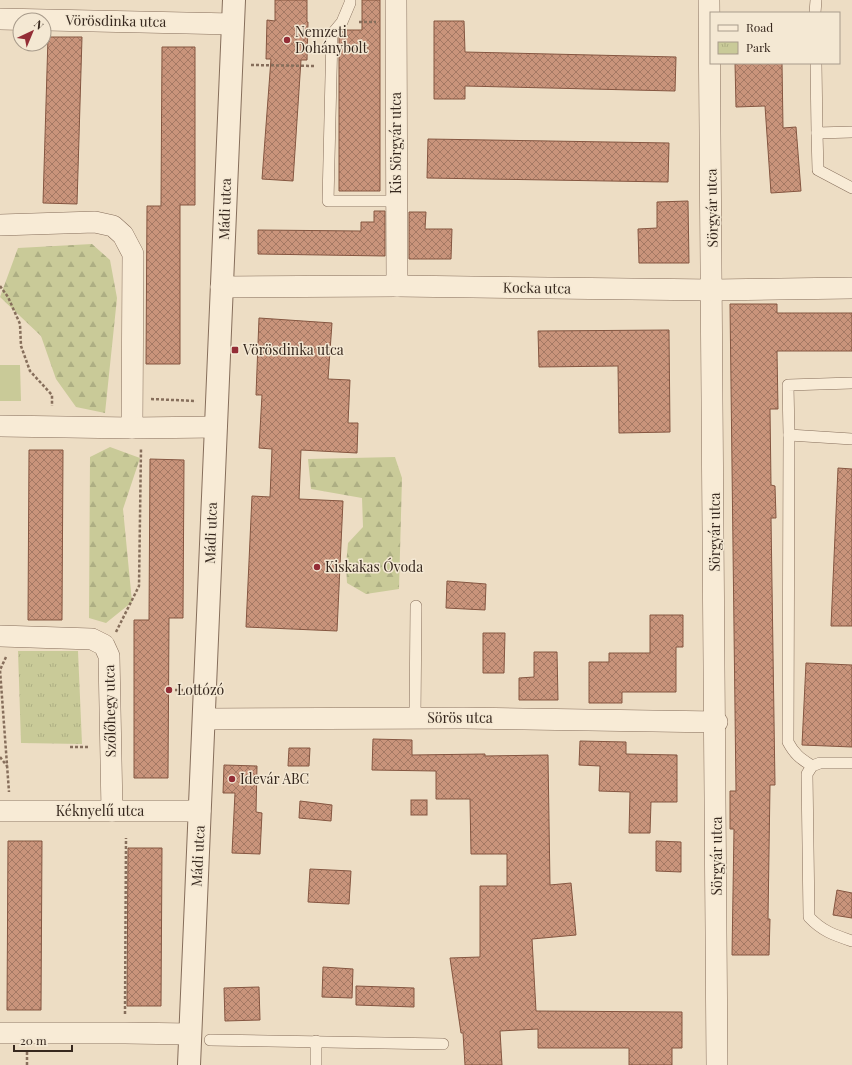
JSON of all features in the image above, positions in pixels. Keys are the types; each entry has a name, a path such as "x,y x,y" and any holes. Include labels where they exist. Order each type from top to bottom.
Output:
{"street":[{"name":"Mádi utca","path":"189,1065 234,0"},
{"name":"Kis Sörgyár utca","path":"396,0 397,286"},
{"name":"Sörgyár utca","path":"709,0 717,722 717,1065"},
{"name":"Vörösdinka utca","path":"0,19 233,24"},
{"path":"0,225 95,222 113,226 123,235 133,254 132,398 136,435"},
{"name":"Kocka utca","path":"222,287 397,286 713,290 852,288"},
{"path":"0,426 136,435 216,427"},
{"name":"Szőlőhegy utca","path":"8,636 92,639 104,645 109,656 112,811"},
{"name":"Sörös utca","path":"204,719 472,718 717,722"},
{"name":"Kéknyelű utca","path":"4,805 112,811 200,811"},
{"path":"0,1033 190,1034"}],"lane":[{"path":"350,0 342,22 332,34 328,201 397,201"},
{"path":"816,0 816,12"},
{"path":"816,64 818,170 852,188"},
{"path":"817,132 852,132"},
{"path":"812,766 793,752 788,742 788,385 852,383"},
{"path":"789,436 852,440"},
{"path":"415,718 416,606"},
{"path":"852,763 820,763 812,766 807,774 809,917 817,925 829,933 852,941"},
{"path":"210,1040 443,1044"},
{"path":"316,1041 316,1065"}],"path":[{"path":"342,22 396,22"},
{"path":"231,65 331,66"},
{"path":"0,286 8,297 20,324 22,346 30,371 52,395 52,406"},
{"path":"132,398 217,402"},
{"path":"115,634 139,586 136,435"},
{"path":"4,805 7,766 0,670 8,636"},
{"path":"170,690 186,690"},
{"path":"0,757 7,766"},
{"path":"125,1033 126,838"}],"green space":[{"path":"92,244 110,260 117,298 105,413 76,407 56,379 41,336 0,297 18,248"},
{"path":"0,365 20,365 21,401 0,401"},
{"path":"110,447 140,458 123,509 132,602 106,623 89,618 90,457"},
{"path":"395,457 402,478 399,589 366,594 347,583 346,565 348,543 363,527 362,498 311,489 308,459"},
{"path":"18,651 78,651 82,744 21,743"}],"building":[{"path":"275,0 307,0 307,60 301,60 293,181 262,179 271,59 266,59 267,20 275,21"},
{"path":"362,0 380,0 380,191 339,191 339,36 344,30 362,30"},
{"path":"434,21 464,21 465,52 676,57 675,91 465,86 465,99 434,99"},
{"path":"52,37 82,37 77,204 43,203 48,52 52,52"},
{"path":"162,47 195,47 195,205 180,205 180,364 146,364 147,206 161,206"},
{"path":"735,64 782,64 783,128 796,127 801,191 771,193 765,106 736,107"},
{"path":"428,139 669,143 668,182 427,178"},
{"path":"688,201 689,263 639,263 638,229 657,228 657,202"},
{"path":"374,211 385,211 385,256 258,254 258,230 361,231 361,222 374,222"},
{"path":"409,212 426,212 425,229 452,229 451,259 409,259"},
{"path":"730,304 777,304 777,313 852,313 852,351 777,351 778,409 770,409 771,485 775,486 776,518 771,518 775,785 770,785 768,919 770,919 769,955 732,955 734,829 730,829 730,791 736,791"},
{"path":"259,318 332,323 328,379 350,380 348,423 358,423 357,453 301,450 299,499 343,501 337,631 246,627 252,496 270,497 272,449 259,448 262,395 256,395"},
{"path":"669,330 670,432 619,433 618,366 539,367 538,331"},
{"path":"29,450 63,450 62,620 28,620"},
{"path":"150,459 184,460 183,618 169,618 168,778 134,778 134,620 149,620"},
{"path":"838,468 852,469 852,626 831,626"},
{"path":"447,581 486,584 485,610 446,608"},
{"path":"650,615 683,615 683,647 676,647 676,692 622,692 622,703 589,703 589,662 609,662 609,653 650,653"},
{"path":"483,633 505,633 504,673 483,673"},
{"path":"534,652 557,652 558,700 519,700 519,678 534,677"},
{"path":"806,663 852,665 852,747 802,745"},
{"path":"373,739 412,740 412,755 548,755 550,885 571,883 576,935 532,939 536,1011 682,1012 682,1048 672,1048 672,1065 629,1065 629,1048 538,1048 538,1029 500,1031 502,1065 465,1065 463,1033 461,1033 450,958 480,957 480,886 507,886 507,854 471,854 470,799 436,799 436,771 372,770"},
{"path":"580,741 626,742 626,754 677,755 677,802 651,802 650,833 629,833 630,792 599,791 600,766 579,765"},
{"path":"289,748 310,748 309,766 288,766"},
{"path":"224,765 257,766 256,812 262,813 260,854 232,853 235,793 223,793"},
{"path":"411,800 427,800 427,815 411,815"},
{"path":"300,801 332,805 331,821 299,818"},
{"path":"8,841 42,841 41,1010 7,1010"},
{"path":"656,841 681,842 681,872 656,871"},
{"path":"128,848 162,848 161,1006 127,1006"},
{"path":"310,869 351,871 349,904 308,902"},
{"path":"837,890 852,893 852,918 833,915"},
{"path":"323,967 353,969 352,998 322,997"},
{"path":"356,986 414,988 414,1007 356,1005"},
{"path":"259,987 260,1020 225,1021 224,988"}],"place":[{"name":"Nemzeti Dohánybolt","path":"287,40"},
{"name":"Vörösdinka utca","path":"235,350"},
{"name":"Kiskakas Óvoda","path":"317,567"},
{"name":"Lottózó","path":"169,690"},
{"name":"Idevár ABC","path":"232,779"}]}
